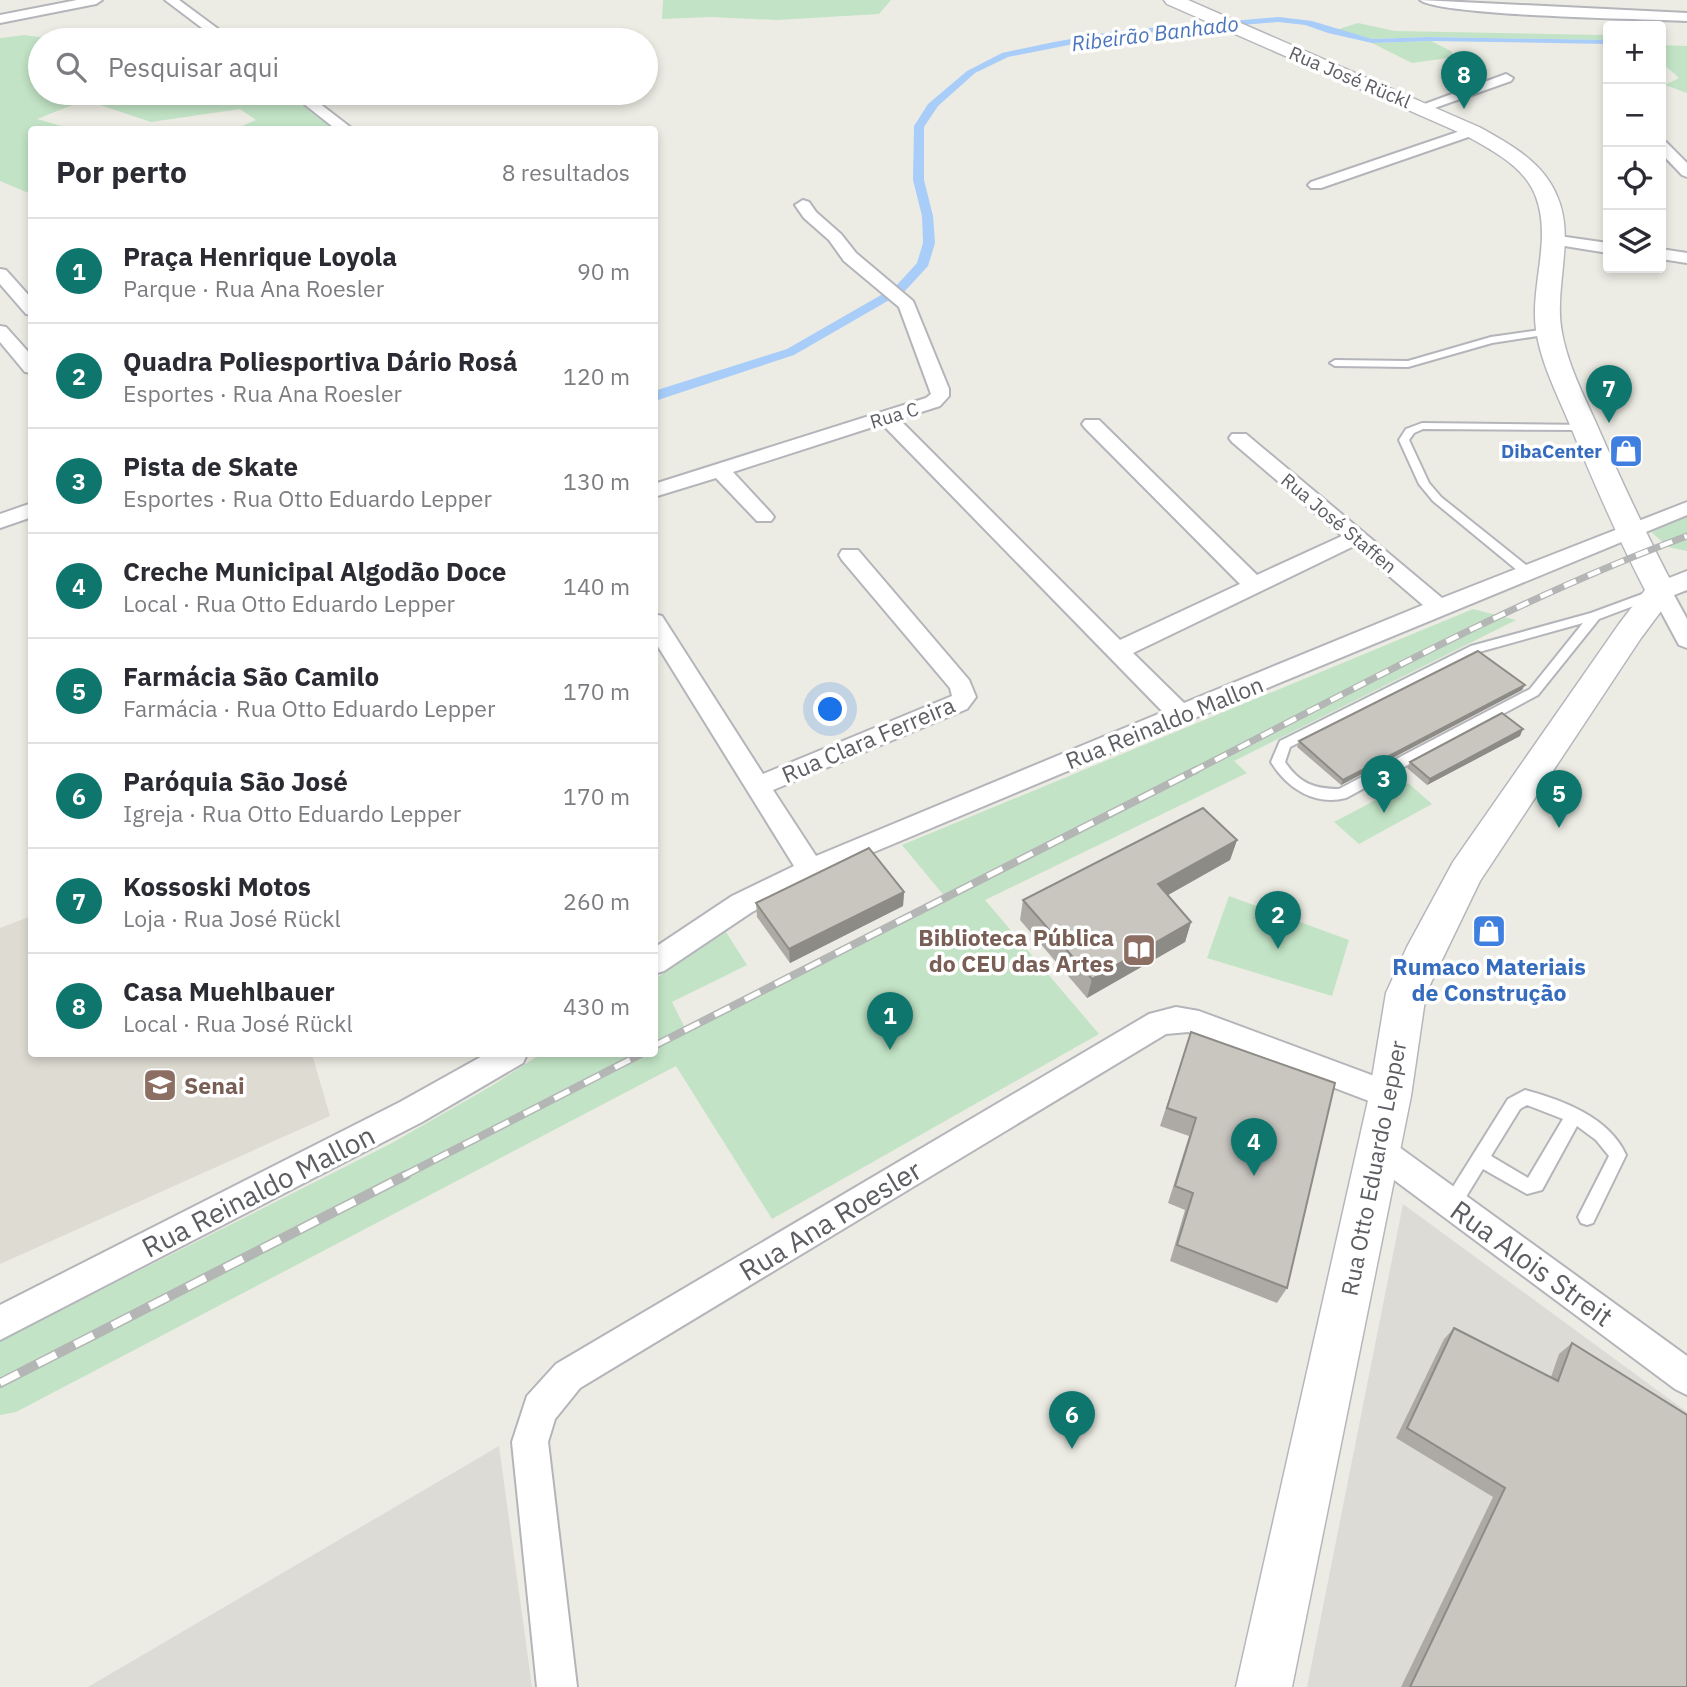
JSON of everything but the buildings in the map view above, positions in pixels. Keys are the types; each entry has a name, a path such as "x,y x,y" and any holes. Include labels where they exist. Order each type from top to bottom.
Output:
{"main road":[{"name":"Rua José Rückl","path":"1174,0 1472,131 1515,157 1539,182 1551,209 1548,332 1563,380 1629,531 1674,585"},
{"name":"Rua Otto Eduardo Lepper","path":"1264,1687 1390,1096 1406,993 1421,958 1466,872 1630,631 1674,585"}],"street":[{"path":"1,19 96,0"},
{"path":"171,0 210,28"},
{"path":"1426,0 1468,7 1687,17"},
{"path":"1421,108 1506,78"},
{"path":"313,105 342,126"},
{"path":"1316,185 1472,131"},
{"path":"1663,147 1687,172"},
{"name":"Rua C","path":"658,490 933,402 940,396 940,389 910,310 901,298 850,257 803,205"},
{"path":"1552,240 1603,247"},
{"path":"1666,255 1687,258"},
{"path":"0,274 26,303"},
{"path":"0,303 26,303"},
{"path":"0,331 28,363"},
{"path":"886,417 1182,716"},
{"path":"1092,424 1254,585"},
{"name":"Rua José Staffen","path":"1238,438 1438,607"},
{"path":"720,470 764,517"},
{"name":"Rua Reinaldo Mallon","path":"658,960 742,904 810,869 1438,607 1687,508"},
{"path":"0,522 28,511"},
{"path":"1117,651 1356,537"},
{"name":"Rua Clara Ferreira","path":"758,786 959,703 964,697 961,685 850,555"},
{"path":"1674,585 1687,640"},
{"path":"658,627 810,869"},
{"name":"Rua Ana Roesler","path":"557,1687 530,1442 540,1409 568,1376 1159,1023 1176,1018 1189,1020 1390,1096"},
{"name":"Rua Reinaldo Mallon","path":"0,1322 387,1125 507,1057"},
{"name":"Rua Alois Streit","path":"1377,1149 1687,1377"}],"lane":[{"path":"1335,363 1408,363 1491,340 1548,332"},
{"path":"1527,572 1437,499 1424,484 1404,440 1410,430 1422,426 1584,427"},
{"path":"1595,615 1534,692 1341,794 1314,794 1289,781 1278,762 1285,744 1475,649 1595,615 1674,585"},
{"path":"1452,1204 1514,1104 1525,1097 1543,1101 1573,1117 1603,1134 1613,1144 1618,1155 1587,1217"},
{"path":"1480,1159 1527,1186 1536,1184 1573,1117"}],"shaded area":[{"name":"Senai","path":"28,917 28,1057 313,1057 330,1116 0,1264 0,928"},
{"path":"1403,1204 1687,1412 1687,1687 1307,1687"},
{"path":"499,1446 532,1687 88,1687"}],"green space":[{"path":"663,0 891,0 879,14 777,20 711,17 662,19"},
{"path":"1358,23 1395,31 1603,35 1603,40 1428,37 1372,39 1336,30"},
{"path":"28,35 28,105 72,105 37,119 62,126 28,126 28,193 0,181 0,38"},
{"path":"1431,41 1451,51 1455,57 1412,63 1372,43"},
{"path":"1666,45 1687,46 1687,93 1666,85 1679,78 1666,66"},
{"path":"100,105 301,105 330,126 242,126 256,120 240,109 151,122"},
{"path":"1687,515 1687,551 1668,547 1649,530"},
{"path":"1473,609 1516,620 1234,761 1247,773 985,900 1099,1034 772,1219 676,1066 16,1412 0,1415 0,1341 392,1143 536,1057 658,1057 658,977 726,932 747,965 672,1002 686,1030 946,898 902,845"},
{"path":"1408,783 1432,804 1359,844 1334,822"},
{"path":"1229,896 1349,940 1332,996 1207,958"}],"water":[{"path":"1279,17 1312,21 1372,39 1428,37 1603,40 1603,44 1431,41 1372,43 1305,25 1278,22 1119,35 1008,57 975,73 938,106 924,127 924,180 933,216 935,243 928,266 905,291 794,355 658,400 658,390 787,349 895,287 917,263 923,243 922,216 913,180 914,126 928,104 967,71 1002,53 1116,31"}],"railway":[{"path":"1192,772 1498,616 1687,536"},
{"path":"658,1044 1196,770"},
{"path":"403,1176 635,1057"},
{"path":"0,1383 406,1175"}],"place":[{"name":"Casa Muehlbauer","path":"1464,109"},
{"name":"Kossoski Motos","path":"1609,423"},
{"name":"DibaCenter","path":"1626,451"},
{"name":"Pista de Skate","path":"1384,813"},
{"name":"Farmácia São Camilo","path":"1559,828"},
{"name":"Rumaco Materiais de Construção","path":"1489,931"},
{"name":"Quadra Poliesportiva Dário Rosá","path":"1278,949"},
{"name":"Biblioteca Pública do CEU das Artes","path":"1139,950"},
{"name":"Praça Henrique Loyola","path":"890,1050"},
{"name":"Senai","path":"160,1085"},
{"name":"Creche Municipal Algodão Doce","path":"1254,1176"},
{"name":"Paróquia São José","path":"1072,1449"}],"water label":[{"name":"Ribeirão Banhado","path":"1155,33"}]}
